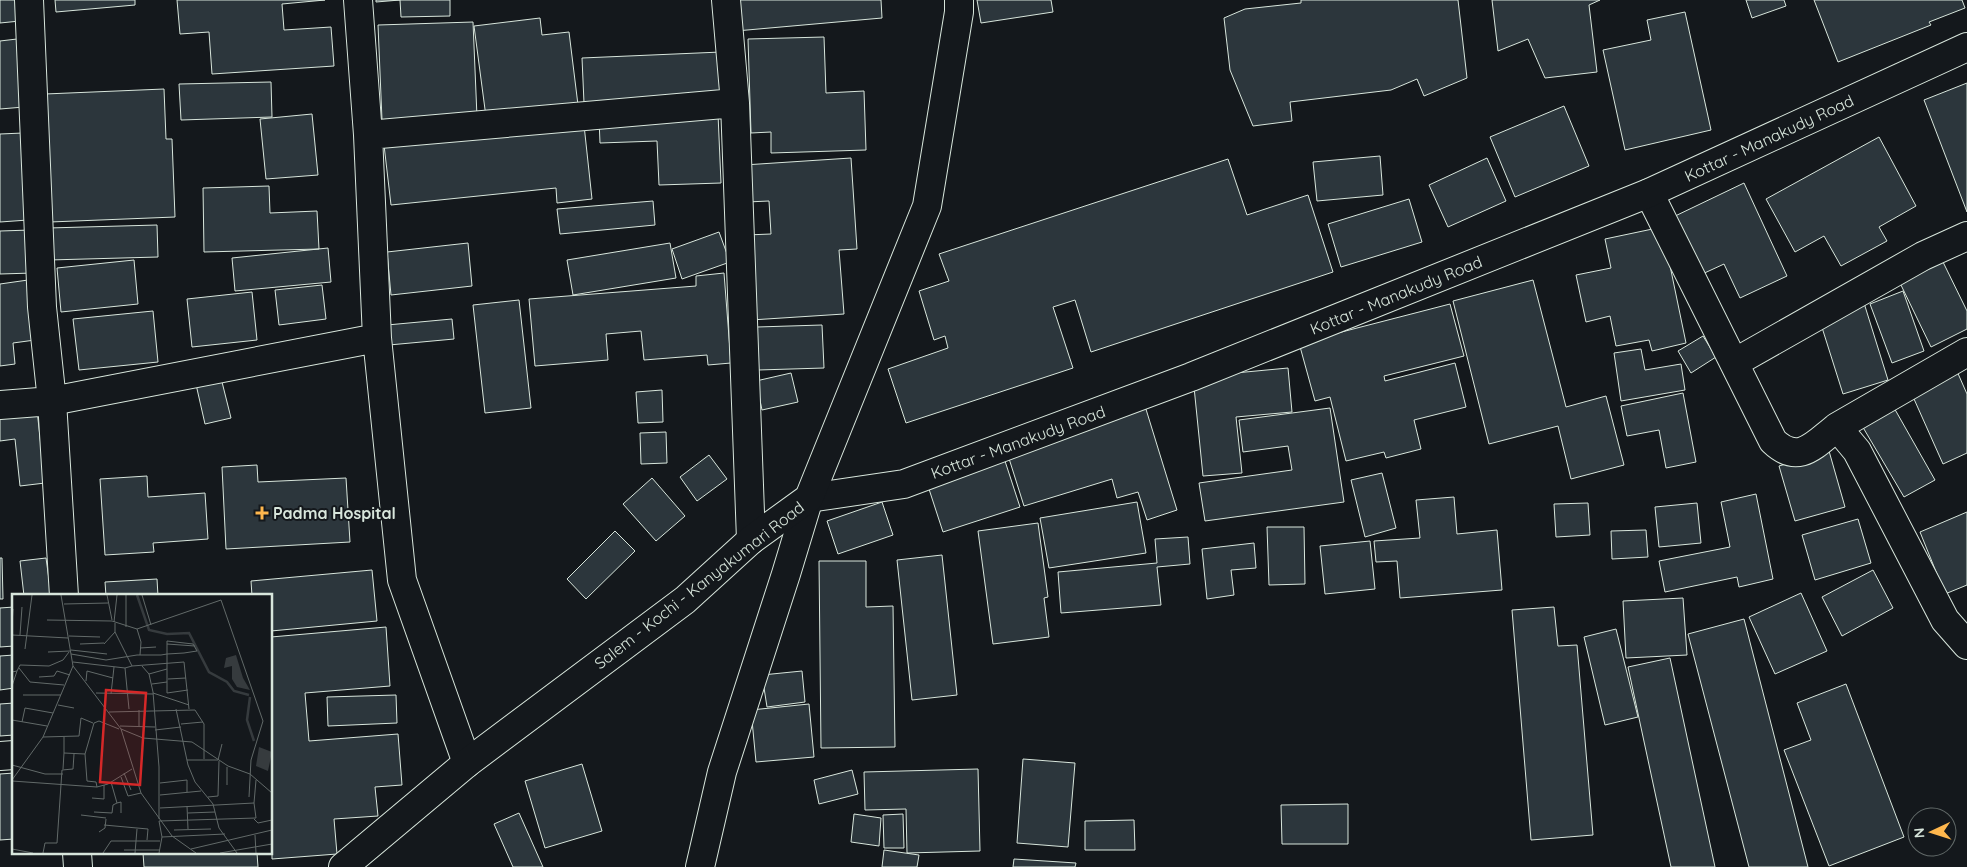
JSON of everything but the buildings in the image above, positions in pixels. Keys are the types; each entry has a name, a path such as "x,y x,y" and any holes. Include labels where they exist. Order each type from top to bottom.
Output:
{"main road":[{"path":"29,0 42,307 52,401 64,594"},
{"path":"358,0 368,135 377,338 402,580 467,763"},
{"path":"726,0 735,103 750,540"},
{"name":"Salem - Kochi - Kanyakumari Road","path":"343,867 467,763 685,600 750,540 809,498 928,206 959,12 959,0"},
{"name":"Kottar - Manakudy Road","path":"809,498 904,484 1191,377 1649,193 1967,47"},
{"path":"368,135 735,103"},
{"path":"1649,193 1773,441 1781,448 1797,453 1807,450 1837,427 1967,352"},
{"path":"1734,363 1923,256 1967,236"},
{"path":"0,405 52,401 377,338"},
{"path":"1837,427 1857,451 1956,615 1967,645"},
{"path":"700,867 722,772 809,498"},
{"path":"77,854 78,867"}],"place":[{"name":"Padma Hospital","path":"262,513"}]}
